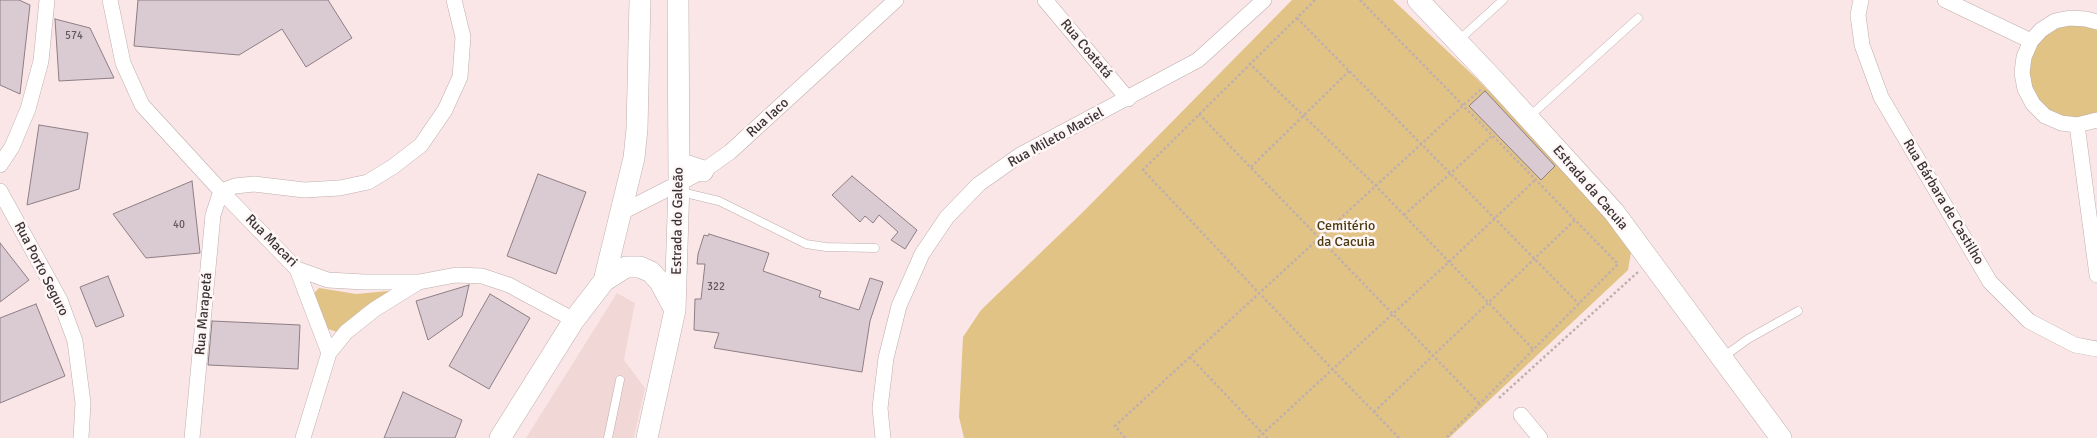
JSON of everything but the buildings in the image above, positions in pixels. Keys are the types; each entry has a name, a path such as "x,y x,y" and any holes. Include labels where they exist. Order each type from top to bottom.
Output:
{"main road":[{"path":"604,281 622,212 634,158 638,129 640,0"},
{"name":"Estrada do Galeão","path":"647,438 676,310 679,187 678,0"},
{"name":"Estrada da Cacuia","path":"1418,0 1458,41 1614,212 1781,438"},
{"path":"679,160 685,165 703,171"},
{"path":"500,438 574,320 604,281 626,267 640,267 651,272 660,282 676,310"}],"street":[{"path":"0,165 12,148 28,109 41,61 48,0"},
{"name":"Rua Macari","path":"110,0 123,63 142,104 221,191 297,269 328,280 364,282 418,282 456,275 482,276 509,285 574,320"},
{"path":"221,191 235,186 254,184 304,190 340,188 368,182 394,166 421,144 445,110 460,77 463,37 454,0"},
{"name":"Rua Iaco","path":"622,212 679,187 730,152 896,0"},
{"name":"Rua Coatatá","path":"1045,0 1128,99"},
{"name":"Rua Mileto Maciel","path":"882,438 880,408 886,358 899,306 922,254 947,217 979,184 1020,155 1198,60 1264,0"},
{"name":"Rua Bárbara de Castilho","path":"1861,0 1858,15 1862,44 1881,97 1990,282 2029,321 2075,345 2097,349"},
{"path":"1945,0 2031,41"},
{"path":"2097,22 2086,18 2070,18 2055,22 2042,30 2031,41 2024,56 2022,73 2025,90 2033,104 2046,116 2061,123 2077,125 2097,120"},
{"path":"2077,125 2097,275"},
{"name":"Rua Porto Seguro","path":"0,191 60,300 75,341 83,403 81,438"},
{"name":"Rua Marapetá","path":"192,438 213,215 221,191"},
{"path":"297,269 328,353"},
{"path":"303,438 328,353 346,332 375,309 418,282"},
{"path":"1521,415 1540,438"}],"lane":[{"path":"1458,41 1503,0"},
{"path":"1528,118 1638,18"},
{"path":"679,187 719,201 806,244 826,247 876,248"},
{"path":"1721,358 1748,339 1798,311"},
{"path":"608,438 620,380"}],"path":[{"path":"1315,0 1143,170 1400,438"},
{"path":"1360,0 1618,264 1446,438"},
{"path":"1297,18 1579,304"},
{"path":"1250,63 1376,186 1534,350"},
{"path":"1251,167 1349,71"},
{"path":"1125,438 1115,426 1492,78"},
{"path":"1199,114 1480,404"},
{"path":"1404,215 1492,136"},
{"path":"1258,438 1449,262 1535,179"},
{"path":"1374,412 1575,220"},
{"path":"1499,398 1650,262"},
{"path":"1190,357 1267,438"}],"shaded area":[{"path":"617,293 635,303 624,360 645,388 634,438 526,438"}],"green space":[{"name":"Cemitério da Cacuia","path":"1292,0 1393,0 1476,78 1613,216 1632,246 1628,270 1449,438 964,438 959,417 963,337 981,310 1084,211"},
{"path":"2069,23 2097,28 2097,115 2072,121 2043,108 2027,81 2031,50 2053,27"},
{"path":"319,288 356,294 388,291 389,293 363,308 337,332 328,329 313,294"}]}
